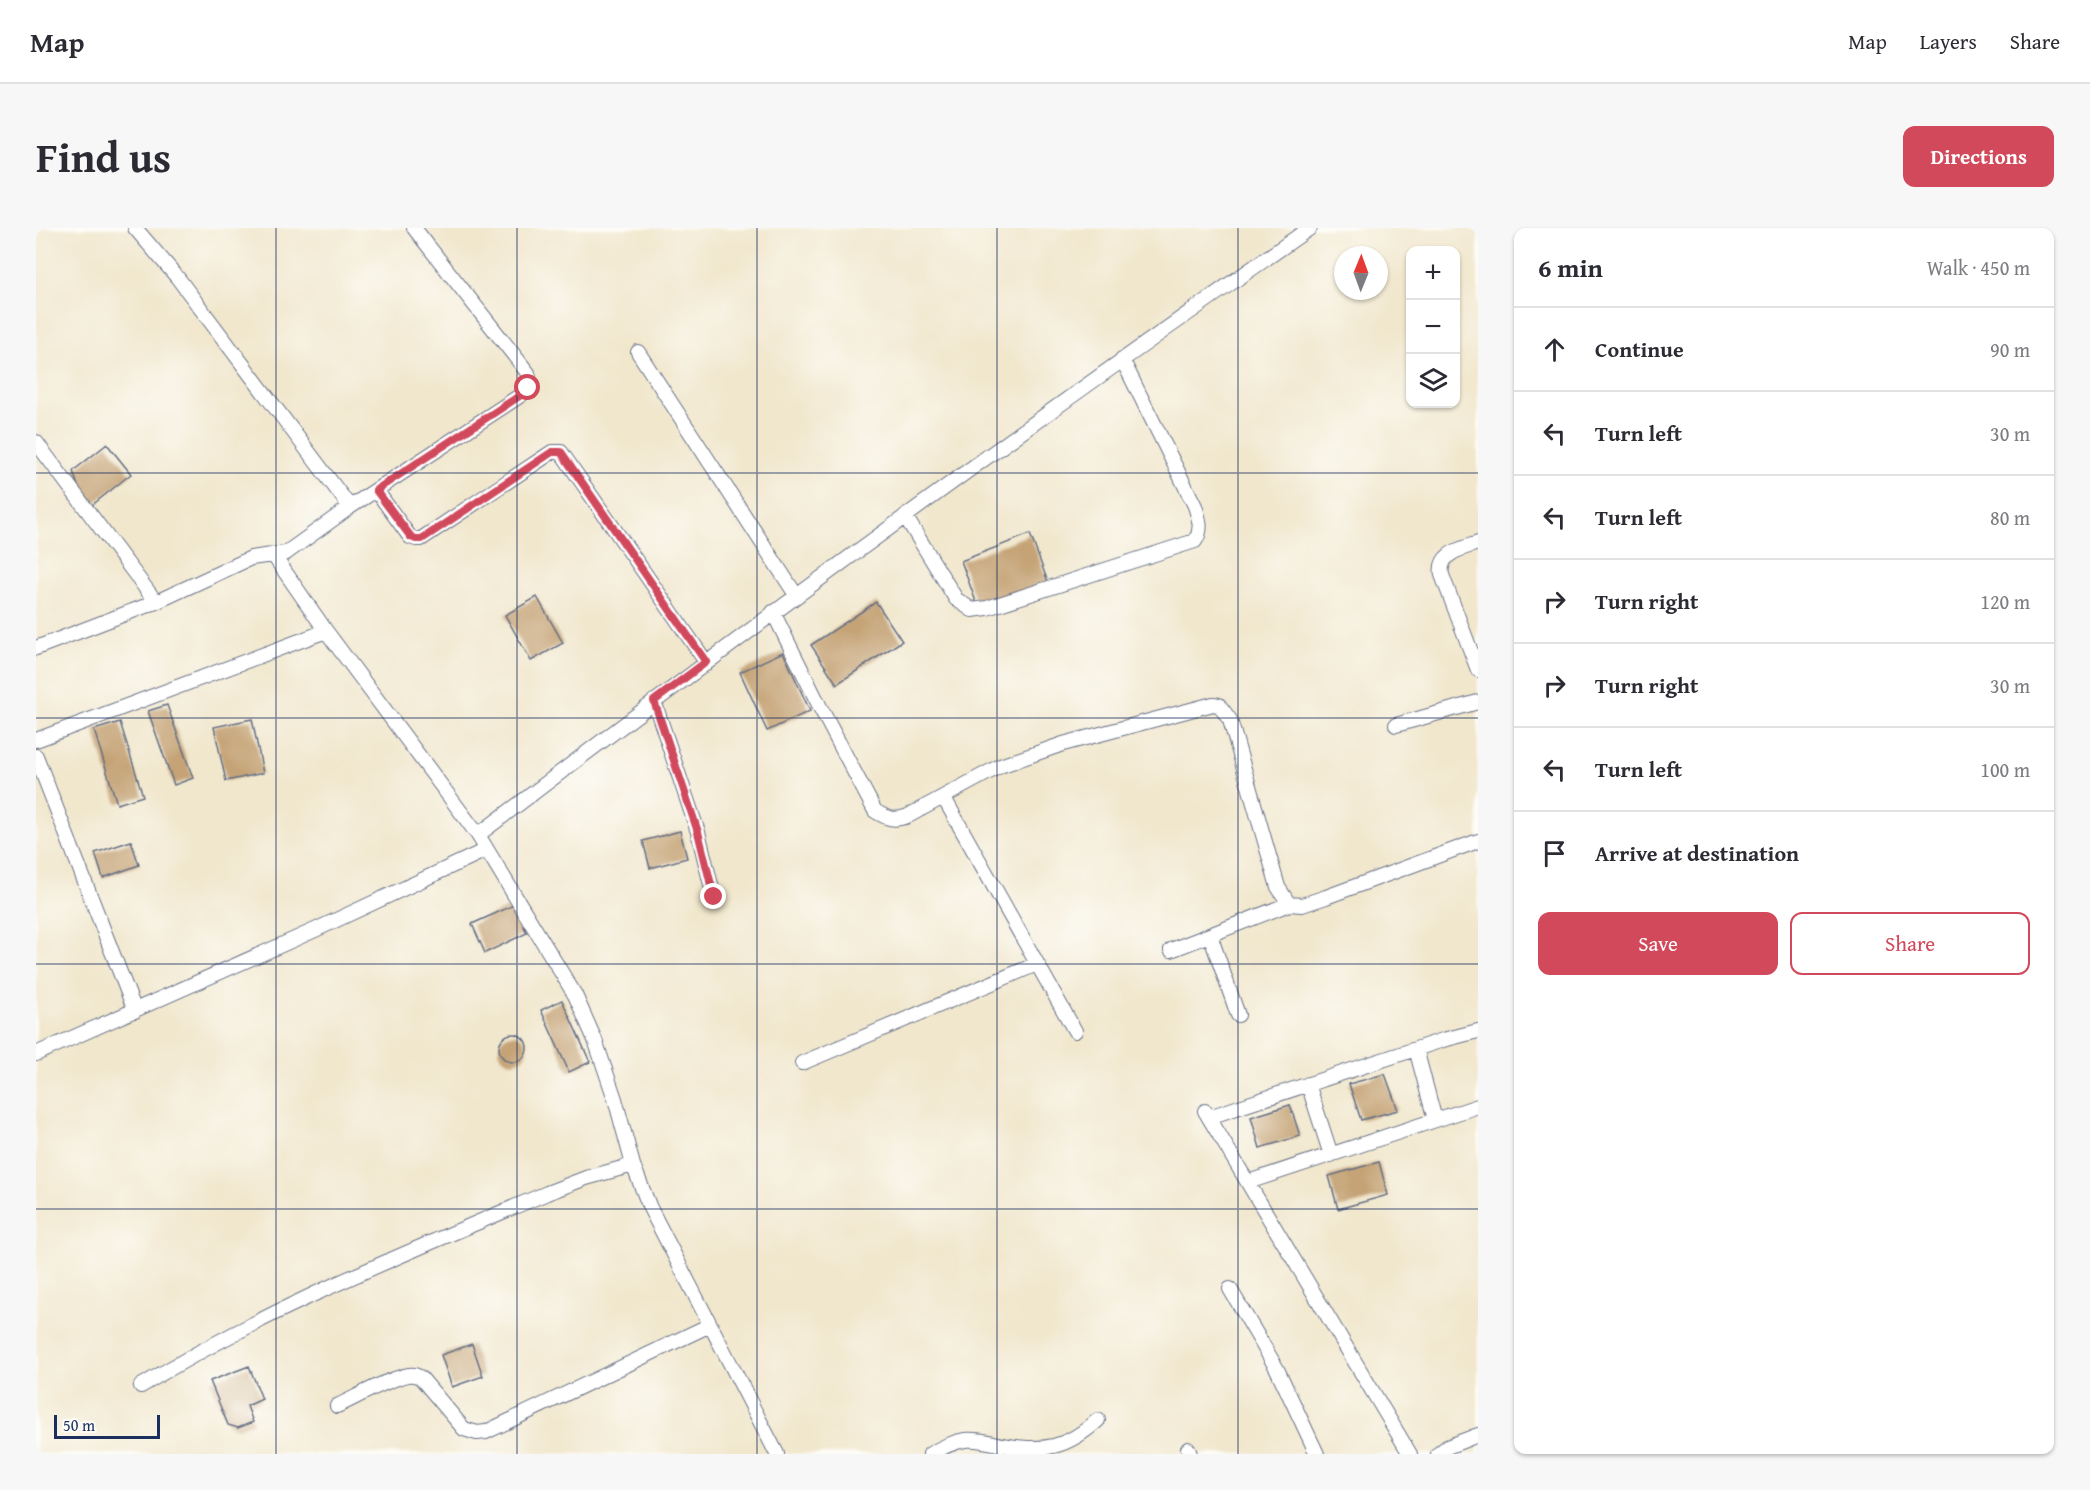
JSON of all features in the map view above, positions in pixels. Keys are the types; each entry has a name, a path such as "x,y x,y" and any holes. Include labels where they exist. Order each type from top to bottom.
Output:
{"street":[{"path":"135,228 177,277 350,507"},
{"path":"36,648 156,602 251,558 286,553 350,507 521,395 528,388 530,381 528,373 414,228"},
{"path":"478,835 796,595 1122,359 1310,228"},
{"path":"638,352 796,595"},
{"path":"906,516 956,599 972,610 987,608 1195,542 1200,534 1200,523 1195,506 1122,359"},
{"path":"36,442 156,602"},
{"path":"376,490 411,537 422,539 552,452 561,452 706,662"},
{"path":"1478,543 1452,553 1440,567 1478,670"},
{"path":"274,556 326,632 478,835 575,994 605,1070 633,1165 651,1208 777,1454"},
{"path":"773,612 875,811 889,819 897,820 944,798 1000,766 1063,744 1213,704 1219,705 1230,720 1278,887 1290,904"},
{"path":"36,740 326,632"},
{"path":"654,701 698,832 714,897"},
{"path":"1396,725 1478,702"},
{"path":"36,756 135,1011"},
{"path":"944,798 1075,1030"},
{"path":"1171,950 1290,904 1302,905 1326,897 1478,841"},
{"path":"36,1054 486,850"},
{"path":"1210,935 1238,1015"},
{"path":"802,1063 1037,964"},
{"path":"1410,1454 1207,1114 1478,1031"},
{"path":"1416,1049 1435,1120"},
{"path":"1308,1084 1331,1155"},
{"path":"1248,1182 1478,1106"},
{"path":"141,1386 228,1335 312,1293 547,1193 586,1178 633,1165"},
{"path":"1230,1289 1276,1369 1317,1454"},
{"path":"337,1406 395,1379 416,1374 422,1378 464,1429 477,1433 486,1432 710,1325"},
{"path":"930,1454 953,1443 967,1440 1030,1449 1050,1448 1064,1444 1084,1433 1098,1420"},
{"path":"1438,1454 1447,1447 1478,1435"}],"building":[{"path":"107,444 131,474 86,510 73,471"},
{"path":"1030,534 1048,582 978,607 961,561"},
{"path":"537,597 563,643 531,661 505,615"},
{"path":"876,602 902,641 837,684 811,645"},
{"path":"783,652 810,711 767,731 740,672"},
{"path":"167,705 193,778 174,785 148,711"},
{"path":"252,719 263,773 226,781 214,727"},
{"path":"120,722 143,796 117,804 94,730"},
{"path":"680,831 687,858 650,868 643,841"},
{"path":"131,841 139,865 103,878 95,853"},
{"path":"514,905 527,933 485,953 472,924"},
{"path":"562,1000 590,1062 569,1072 541,1010"},
{"path":"513,1034 523,1038 527,1048 523,1058 513,1062 503,1058 499,1048 503,1038"},
{"path":"1385,1074 1398,1110 1361,1120 1349,1084"},
{"path":"1290,1105 1300,1136 1260,1148 1251,1117"},
{"path":"1379,1162 1388,1195 1338,1209 1329,1176"},
{"path":"472,1344 483,1376 452,1387 441,1355"},
{"path":"249,1366 262,1399 247,1406 253,1422 238,1428 228,1425 210,1381"}],"route":[{"path":"528,388 521,395 376,490 411,537 422,539 552,452 561,452 706,662 654,701 698,832 714,897"}]}
